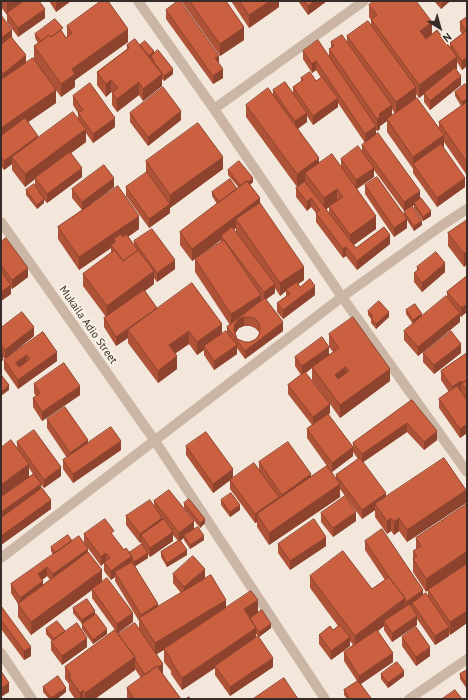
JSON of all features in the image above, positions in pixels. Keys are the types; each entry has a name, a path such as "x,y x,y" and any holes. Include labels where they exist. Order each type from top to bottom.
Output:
{"street":[{"path":"138,1 214,109 342,297 467,472"},
{"path":"214,109 364,1"},
{"path":"1,558 342,297 467,209"},
{"name":"Mukaila Adio Street","path":"1,222 155,441 325,699"},
{"path":"1,653 32,699"},
{"path":"409,699 467,659"}],"building":[{"path":"24,1 39,1 45,9 18,28 7,13"},
{"path":"101,1 108,1 128,29 72,69 75,74 61,84 34,46 49,35 51,37 61,30 66,38 72,33 67,26"},
{"path":"180,1 219,56 215,58 223,69 213,76 166,10"},
{"path":"190,1 226,1 244,27 220,44"},
{"path":"240,1 270,1 249,15"},
{"path":"304,1 315,1 308,6"},
{"path":"374,1 416,1 432,22 420,31 426,39 437,30 457,57 419,85 371,19 377,15 369,5"},
{"path":"438,1 445,1 441,4"},
{"path":"1,15 12,30 1,38"},
{"path":"467,17 467,57 462,61 450,43 466,31 460,22"},
{"path":"55,19 63,28 51,37 49,35 41,41 35,34"},
{"path":"368,21 416,87 396,102 347,36"},
{"path":"342,35 392,105 379,114 380,117 377,119 329,49 334,46 331,42"},
{"path":"11,37 26,55 3,74 1,71 1,45"},
{"path":"135,39 162,74 143,89 139,82 117,99 112,93 118,88 111,80 106,84 97,72 129,48 127,45"},
{"path":"318,40 376,126 365,134 316,61 312,64 303,51"},
{"path":"145,41 154,51 149,56 140,45"},
{"path":"158,50 173,69 164,76 151,56"},
{"path":"33,58 56,90 1,128 1,80"},
{"path":"455,68 461,76 430,101 424,93"},
{"path":"310,72 316,81 322,77 338,98 313,116 293,87 303,80 301,78"},
{"path":"285,82 307,113 295,121 273,90"},
{"path":"90,83 115,118 93,134 78,113 83,110 73,96"},
{"path":"465,84 467,87 467,99 462,102 455,92"},
{"path":"163,87 181,111 148,137 130,113"},
{"path":"268,88 319,158 297,174 246,105"},
{"path":"417,98 444,135 413,157 387,119"},
{"path":"467,102 467,161 466,161 439,122"},
{"path":"73,112 86,129 25,174 12,157"},
{"path":"25,118 38,136 4,161 1,157 1,136"},
{"path":"198,123 223,157 170,195 146,161"},
{"path":"378,133 420,191 404,202 362,145"},
{"path":"441,144 465,178 437,198 413,164"},
{"path":"358,146 374,168 356,180 341,159"},
{"path":"70,152 82,168 47,194 35,178"},
{"path":"332,154 376,216 350,235 329,206 343,197 337,189 324,198 305,173"},
{"path":"239,161 253,178 241,186 228,170"},
{"path":"104,165 114,178 82,202 72,189"},
{"path":"147,172 170,204 149,219 126,187"},
{"path":"377,177 407,219 394,228 365,185"},
{"path":"230,179 237,189 219,202 212,192"},
{"path":"247,181 260,198 192,249 180,232"},
{"path":"305,182 356,248 384,227 390,235 357,261 346,247 343,249 316,213 320,210 311,198 307,202 296,188"},
{"path":"34,184 44,199 37,205 26,190"},
{"path":"118,186 139,216 79,257 58,227"},
{"path":"421,198 431,211 423,217 414,203"},
{"path":"260,203 304,267 280,283 236,219"},
{"path":"412,206 422,221 414,226 404,212"},
{"path":"467,220 467,251 464,254 448,233"},
{"path":"232,227 275,284 264,292 221,236"},
{"path":"152,229 175,260 157,273 134,241"},
{"path":"121,234 123,237 126,234 138,250 123,261 111,245 116,241 114,239"},
{"path":"6,238 28,268 12,280 1,265 1,242"},
{"path":"224,240 261,295 231,314 195,259"},
{"path":"115,250 123,261 138,250 154,271 107,306 83,274"},
{"path":"436,252 445,263 422,283 414,273 419,269 417,267"},
{"path":"1,271 11,285 1,292"},
{"path":"467,276 467,304 461,308 447,292"},
{"path":"310,279 315,286 283,310 277,303 290,294 286,289 297,282 300,287"},
{"path":"192,283 222,324 197,342 189,331 169,345 177,356 158,371 128,330"},
{"path":"144,290 157,308 116,337 104,318"},
{"path":"446,296 460,313 418,347 404,331"},
{"path":"265,298 283,322 245,351 227,327","holes":["250,317 259,323 259,335 256,339 250,342 237,339 234,330 235,324 239,319"]},
{"path":"379,301 389,312 376,324 371,318 373,316 368,311"},
{"path":"415,304 422,314 413,320 406,310"},
{"path":"22,312 34,327 5,350 1,344 1,328"},
{"path":"353,317 390,369 340,405 312,367 339,348 329,334","holes":["346,367 349,371 338,379 335,375"]},
{"path":"226,331 237,345 214,361 204,346"},
{"path":"451,331 461,344 434,365 423,353"},
{"path":"43,332 57,352 18,380 4,360","holes":["27,355 30,359 19,367 16,363"]},
{"path":"322,337 329,347 302,366 295,357"},
{"path":"467,353 467,380 462,383 461,381 452,387 441,371"},
{"path":"64,363 80,386 42,412 33,398 40,393 34,384"},
{"path":"305,372 330,404 313,417 288,385"},
{"path":"2,376 9,385 1,392 1,377"},
{"path":"467,380 467,391 462,384"},
{"path":"457,386 467,400 467,424 460,429 439,399"},
{"path":"412,400 437,431 424,442 407,423 362,454 353,443"},
{"path":"65,407 88,440 70,453 47,419"},
{"path":"328,414 353,447 332,463 307,429"},
{"path":"111,427 121,441 73,474 63,460"},
{"path":"34,430 61,467 44,480 17,442"},
{"path":"206,432 233,469 213,484 186,446"},
{"path":"11,440 29,464 1,485 1,448"},
{"path":"288,442 311,474 282,495 259,462"},
{"path":"360,458 386,493 362,510 336,475"},
{"path":"444,458 466,490 407,530 399,518 394,522 391,518 387,521 375,504"},
{"path":"254,463 279,497 255,514 230,480"},
{"path":"327,466 340,484 269,533 257,514"},
{"path":"34,474 41,484 1,512 1,497"},
{"path":"42,488 51,500 1,536 1,518"},
{"path":"169,490 194,521 179,533 154,501"},
{"path":"231,493 240,505 230,512 221,500"},
{"path":"345,496 356,512 333,528 321,513"},
{"path":"189,499 205,519 200,523 184,503"},
{"path":"150,500 162,518 140,534 126,516"},
{"path":"467,504 467,551 426,579 413,559 417,556 413,551 421,546 416,538"},
{"path":"105,519 114,531 111,533 124,550 126,548 132,556 111,571 104,562 110,558 106,553 101,557 84,534"},
{"path":"164,519 173,532 150,548 141,535"},
{"path":"314,519 326,537 290,561 278,544"},
{"path":"198,527 204,536 190,545 184,535"},
{"path":"382,529 423,590 406,602 405,598 365,541"},
{"path":"68,535 72,541 55,553 51,547"},
{"path":"79,536 88,549 53,574 47,567 38,574 43,581 20,598 11,584"},
{"path":"180,540 187,550 167,563 161,552"},
{"path":"142,544 148,553 134,562 129,553"},
{"path":"343,551 372,589 389,577 405,598 355,636 310,576"},
{"path":"88,552 102,570 31,622 18,604"},
{"path":"193,556 205,569 184,587 173,574"},
{"path":"132,562 158,604 141,615 115,572"},
{"path":"467,564 467,611 450,622 428,590"},
{"path":"211,575 226,600 155,643 139,618"},
{"path":"107,578 133,613 117,624 92,589"},
{"path":"251,591 258,600 244,609 256,628 182,678 164,649"},
{"path":"426,593 449,627 435,636 412,603"},
{"path":"87,599 95,611 82,620 73,608"},
{"path":"410,604 417,616 392,633 384,621"},
{"path":"1,606 31,647 24,651 1,620"},
{"path":"262,610 271,624 259,632 250,618"},
{"path":"96,614 107,629 93,640 82,624"},
{"path":"57,621 65,631 54,639 46,629"},
{"path":"77,623 87,638 62,656 51,642"},
{"path":"135,623 163,664 158,667 157,666 145,675 135,660 135,657 118,634"},
{"path":"340,625 350,637 331,651 319,635 330,626 333,630"},
{"path":"416,627 430,647 416,657 402,637"},
{"path":"115,630 135,657 85,693 83,690 80,693 69,677 71,675 65,667"},
{"path":"377,630 393,653 359,676 344,652"},
{"path":"258,636 273,658 230,687 215,666"},
{"path":"397,662 404,671 388,683 381,674"},
{"path":"157,666 181,699 130,699 133,697 127,688"},
{"path":"467,670 467,685 460,674"},
{"path":"1,671 9,683 1,688"},
{"path":"58,676 66,688 51,698 43,687"},
{"path":"284,678 298,699 253,699"},
{"path":"358,681 371,698 370,699 350,699 344,690"},
{"path":"455,690 462,699 442,699"}]}
